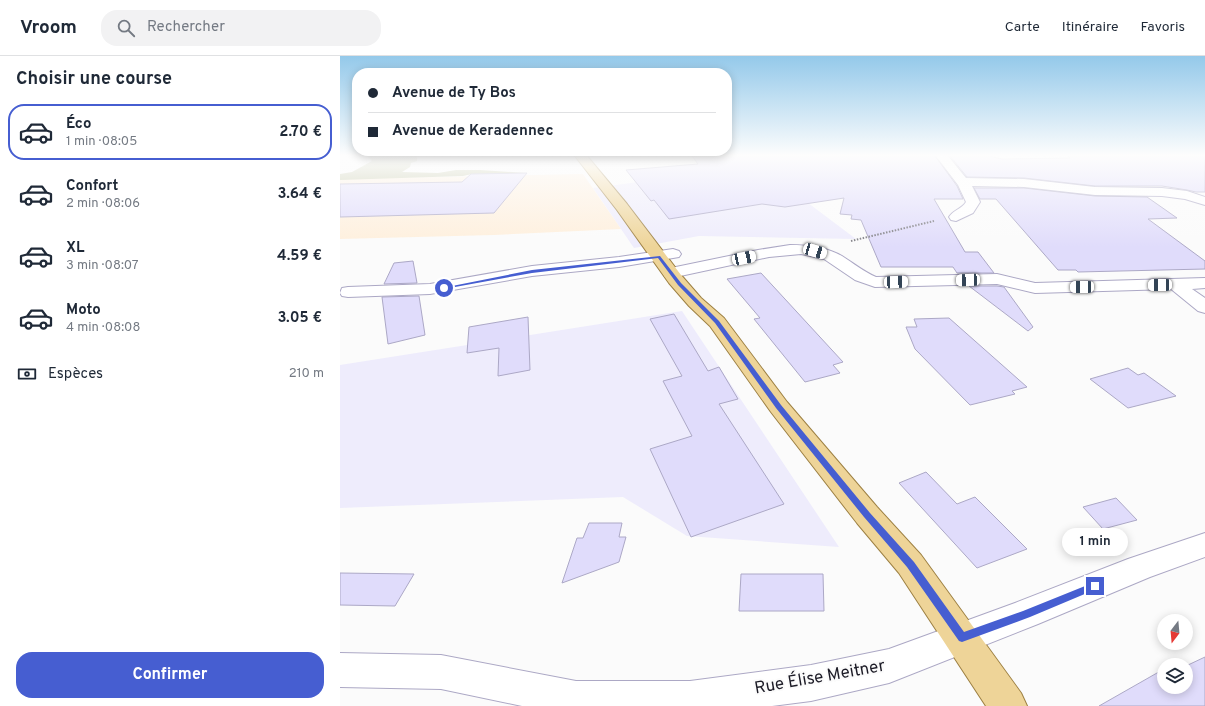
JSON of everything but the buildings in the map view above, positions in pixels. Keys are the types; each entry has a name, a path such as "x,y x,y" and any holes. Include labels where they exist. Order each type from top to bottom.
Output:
{"main road":[{"path":"606,186 666,256"},
{"path":"617,186 678,272 695,302 717,322 779,407 867,515 910,564 1008,706"}],"street":[{"path":"956,217 968,210 973,202 965,186"},
{"path":"1054,186 1095,191 1162,192 1187,195 1203,200"},
{"path":"678,272 782,250 795,249 815,251 835,258 863,278 875,282 996,279 1035,288 1205,283"},
{"path":"348,292 430,289 532,271 666,256"},
{"path":"1175,284 1205,307"},
{"name":"Rue Élise Meitner","path":"340,670 441,672 576,698 690,699 811,682 889,666 1026,614 1139,568 1205,544"}],"path":[{"path":"815,251 834,245 956,217"}],"shaded area":[{"path":"340,186 592,186 621,229 494,235 340,239"},
{"path":"606,186 786,186 856,239 699,236 634,248 593,188"},
{"path":"682,311 839,547 687,536 623,497 340,508 340,365"}],"route":[{"path":"444,288 532,271 590,266 659,257 695,302 717,322 779,407 867,515 910,564 962,638 1095,586"}]}
